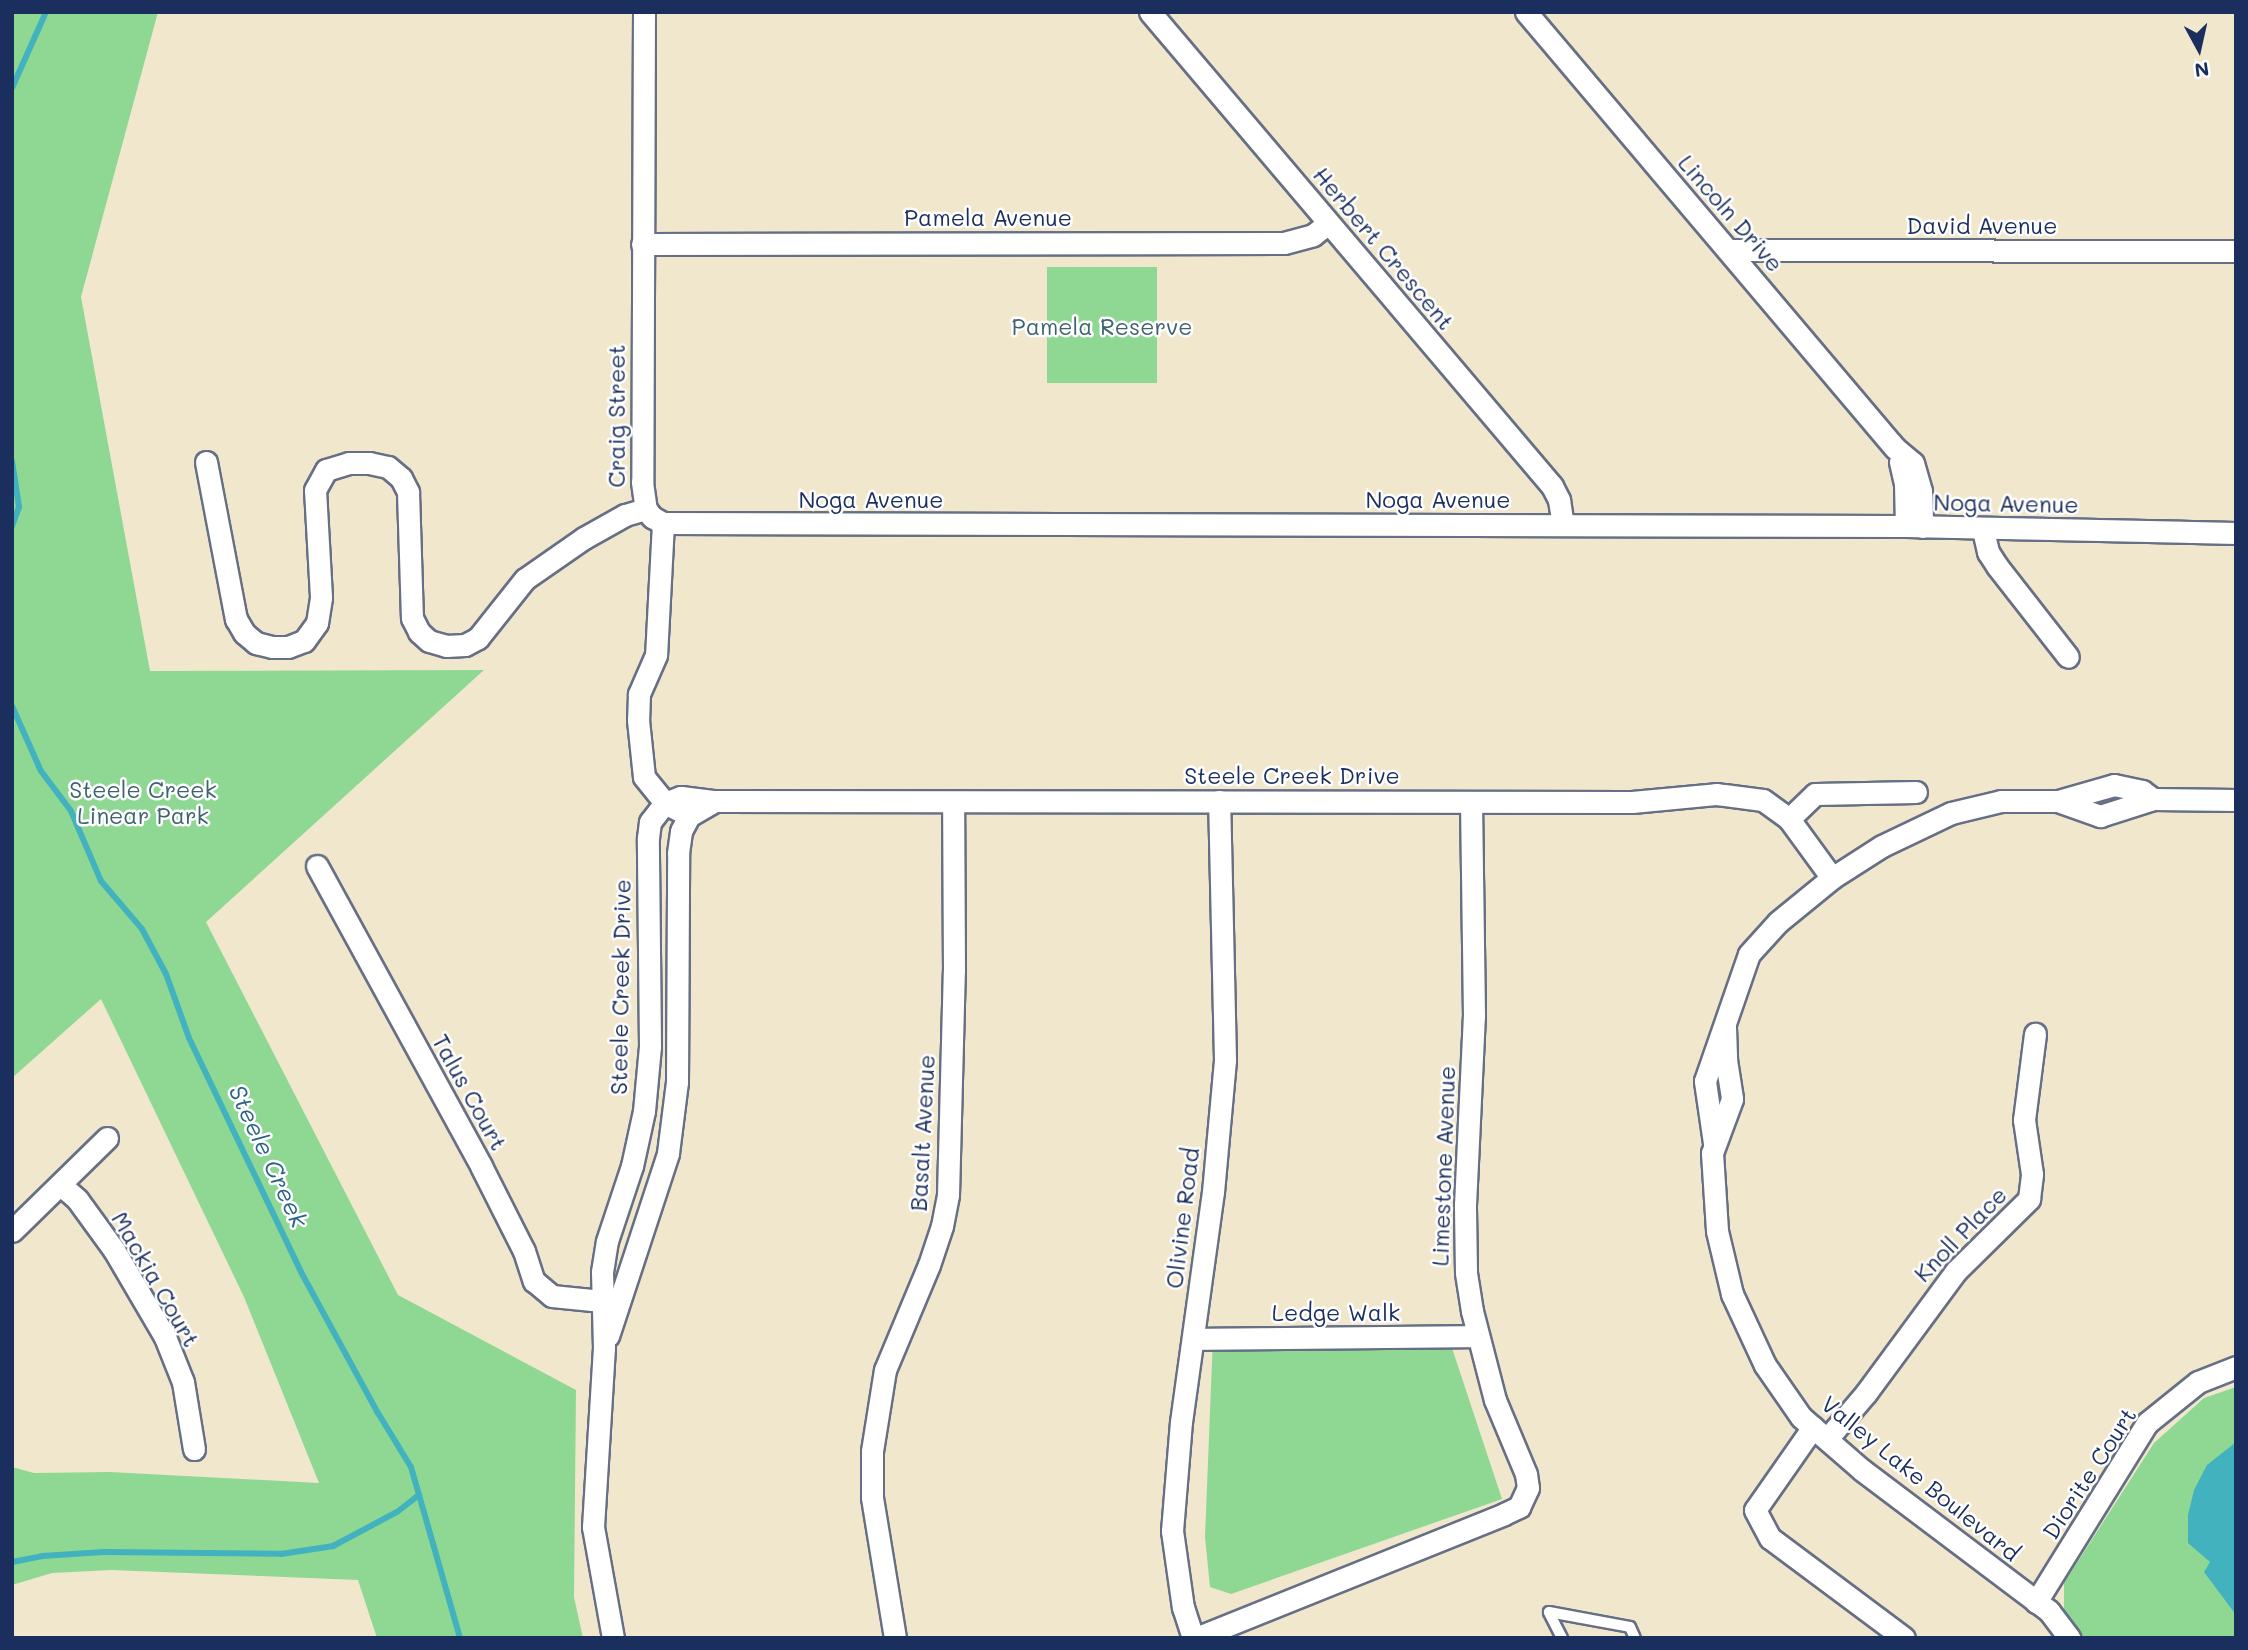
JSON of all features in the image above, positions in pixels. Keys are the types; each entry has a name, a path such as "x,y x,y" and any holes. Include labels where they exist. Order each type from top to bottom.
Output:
{"street":[{"name":"Craig Street","path":"206,462 236,619 244,633 256,643 272,647 288,648 303,640 317,623 321,597 315,490 326,470 349,463 369,463 388,467 401,478 408,492 412,618 419,632 429,641 446,646 465,645 478,638 525,579 594,532 625,515 646,509 642,482 644,12"},
{"name":"Herbert Crescent","path":"1150,12 1327,224 1552,486 1559,500 1563,525"},
{"name":"Lincoln Drive","path":"1526,12 1895,447 1913,463 1921,491 1914,527"},
{"name":"Pamela Avenue","path":"642,244 1284,243 1313,235 1327,224"},
{"name":"David Avenue","path":"1728,250 2236,251"},
{"path":"646,509 652,517 663,523 656,655 639,694 638,720 645,777 665,803 689,816 715,801"},
{"name":"Noga Avenue","path":"663,523 1914,527 2236,533"},
{"path":"1983,530 1988,552 1997,566 2068,657"},
{"name":"Valley Lake Boulevard","path":"2069,1638 2049,1611 1862,1470 1801,1417 1765,1365 1732,1294 1717,1231 1714,1143 1704,1081 1749,954 1778,922 1832,878 1882,846 1951,814 2001,801 2058,801 2115,785 2142,791 2153,799 2236,800"},
{"path":"1789,819 1815,794 1916,792"},
{"name":"Steele Creek Drive","path":"613,1638 593,1527 604,1348 602,1272 607,1241 632,1166 644,1111 650,1046 648,838 650,822 665,803 681,797 715,801 1632,802 1716,794 1763,800 1789,819 1832,878"},
{"name":"Olivine Road","path":"1194,1638 1183,1608 1172,1531 1181,1422 1213,1192 1225,1060 1219,801"},
{"name":"Basalt Avenue","path":"895,1633 872,1497 872,1451 885,1370 929,1265 943,1226 948,1195 954,971 953,802"},
{"name":"Limestone Avenue","path":"1194,1638 1519,1507 1528,1488 1527,1474 1495,1399 1468,1292 1464,1242 1474,1016 1471,802"},
{"name":"Steele Creek Drive","path":"604,1348 668,1153 677,1082 678,853 681,831 689,816"},
{"name":"Talus Court","path":"317,866 481,1166 524,1251 534,1281 552,1296 602,1301"},
{"name":"Knoll Place","path":"1895,1635 1770,1538 1755,1510 1820,1433 1866,1393 1956,1271 2029,1199 2032,1174 2024,1120 2035,1034"},
{"path":"12,1231 62,1186 107,1138"},
{"name":"Mackia Court","path":"62,1186 77,1199 114,1250 165,1337 183,1382 194,1449"},
{"name":"Ledge Walk","path":"1194,1339 1478,1336"},
{"name":"Diorite Court","path":"2036,1601 2070,1551 2147,1423 2199,1382 2236,1367"}],"lane":[{"path":"1562,1638 1549,1612 1630,1627 1636,1638"}],"green space":[{"name":"Steele Creek Linear Park","path":"12,12 158,12 81,297 150,671 484,670 206,922 398,1295 576,1390 574,1597 583,1638 377,1638 358,1580 111,1570 52,1573 12,1585 12,1467 34,1473 110,1472 319,1483 244,1297 101,999 12,1078"},
{"name":"Pamela Reserve","path":"1047,267 1157,267 1157,383 1047,383"},
{"path":"1447,1333 1502,1499 1231,1594 1210,1587 1205,1537 1213,1336"},
{"path":"2236,1387 2236,1638 2080,1638 2064,1611 2064,1583 2154,1443 2204,1398"}],"water":[{"path":"2236,1442 2236,1615 2204,1572 2210,1562 2188,1543 2188,1515 2194,1490 2207,1465"}],"waterway":[{"name":"Steele Creek","path":"12,88 46,12"},
{"name":"Steele Creek","path":"12,461 19,507 12,526"},
{"name":"Steele Creek","path":"12,706 41,771 71,811 101,881 142,929 166,974 189,1038 301,1272 378,1413 411,1467 460,1638"},
{"path":"12,1562 42,1556 104,1552 281,1554 333,1546 397,1512 419,1495"}]}
